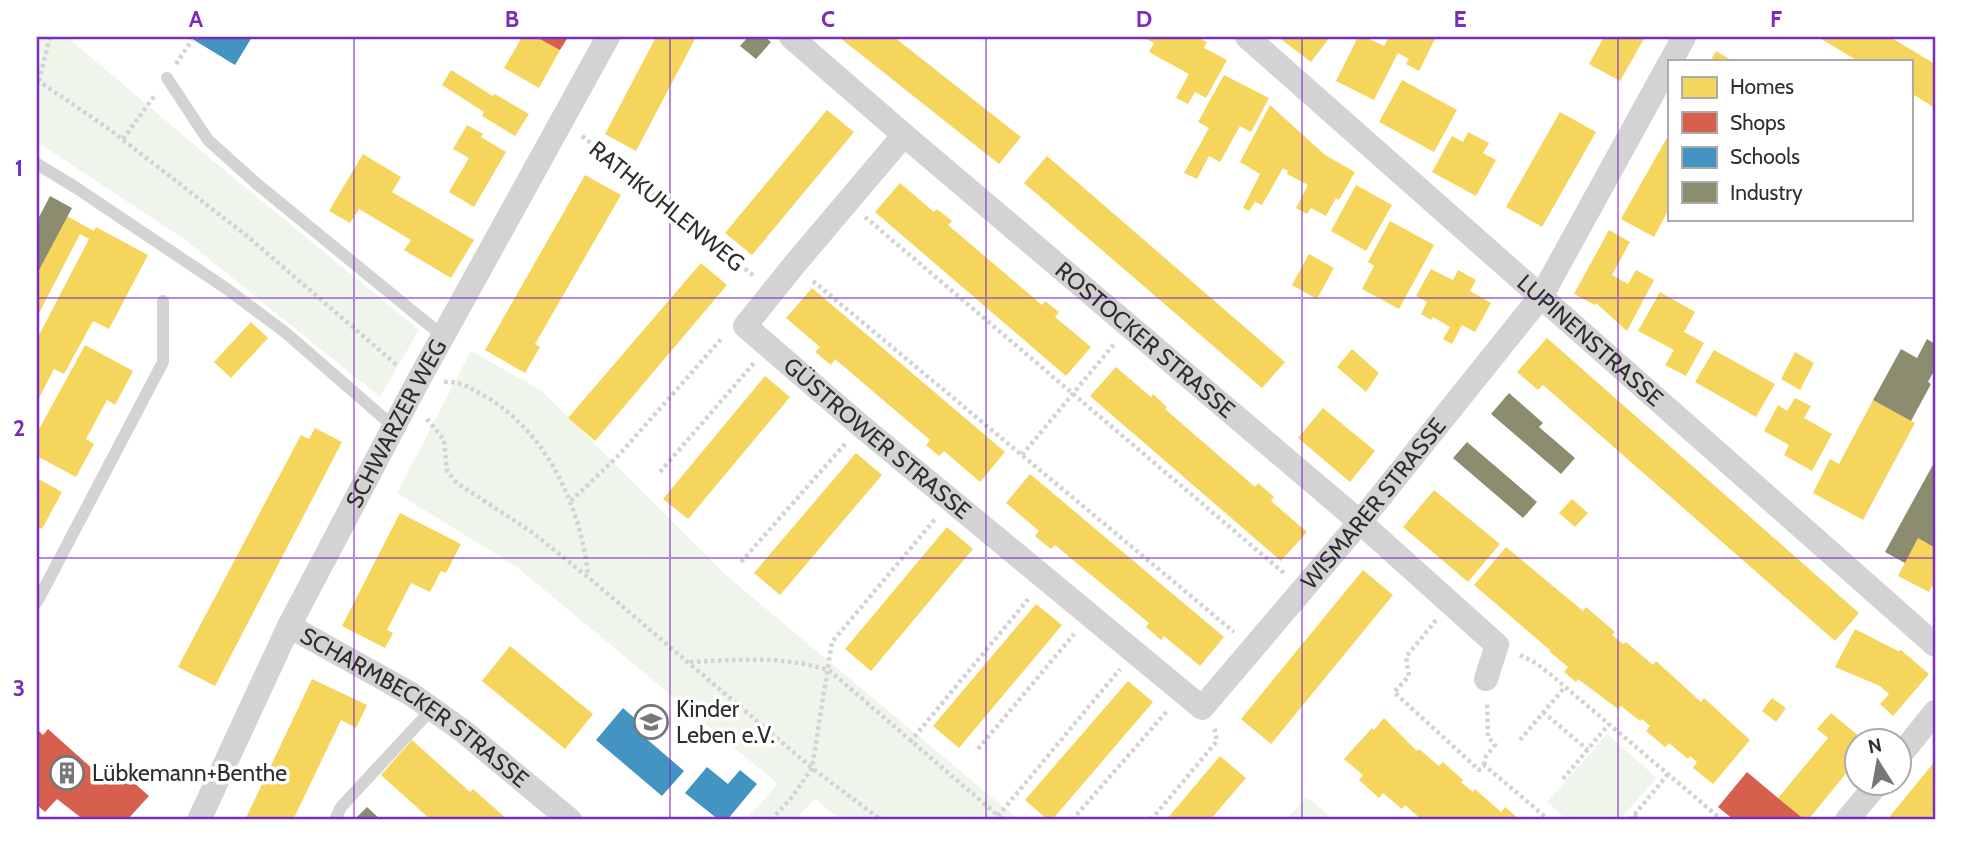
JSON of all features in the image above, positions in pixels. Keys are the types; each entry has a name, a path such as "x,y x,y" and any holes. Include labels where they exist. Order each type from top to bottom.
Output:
{"street":[{"name":"SCHWARZER WEG","path":"199,820 289,626 417,383 608,37"},
{"name":"ROSTOCKER STRASSE","path":"791,37 1360,522 1497,645"},
{"name":"LUPINENSTRASSE","path":"1247,37 1935,645"},
{"name":"WISMARER STRASSE","path":"1672,60 1684,37"},
{"name":"WISMARER STRASSE","path":"1192,701 1252,648 1360,522 1542,295 1668,67"},
{"path":"745,326 904,135"},
{"name":"GÜSTROWER STRASSE","path":"745,326 1192,701"},
{"name":"SCHARMBECKER STRASSE","path":"289,626 411,694 463,731 570,820"},
{"path":"1486,679 1497,645"},
{"path":"1912,741 1935,712"},
{"path":"1847,820 1865,798"}],"lane":[{"path":"167,78 208,140 257,184 443,337"},
{"path":"37,164 227,289 286,333 394,427"},
{"path":"37,602 163,362 163,301"},
{"path":"335,820 341,807 432,709"}],"path":[{"path":"50,37 38,80 109,129 247,236 417,383 428,401 426,420 444,440 447,471 457,483 533,533 812,768 881,820"},
{"name":"RATHKUHLENWEG","path":"562,120 773,291"},
{"path":"848,202 1302,588"},
{"path":"794,265 1252,648"},
{"path":"571,501 619,455 727,332 745,326"},
{"path":"1022,455 1129,327"},
{"path":"660,472 768,346"},
{"path":"417,383 458,381 501,405 544,451 571,501 585,545 588,577"},
{"path":"741,562 861,426"},
{"path":"771,820 792,797 812,768 832,642 951,501"},
{"path":"910,741 1045,578"},
{"path":"1450,603 1406,657 1409,676 1394,692 1479,770 1495,745 1488,737 1486,679"},
{"path":"978,749 1090,616"},
{"path":"1497,645 1534,662 1722,820"},
{"path":"688,662 753,659 811,664 827,670 1000,818 1134,653"},
{"path":"1520,740 1565,687"},
{"path":"1072,820 1192,701 1212,717 1217,741 1151,820"},
{"path":"1543,712 1588,750"},
{"path":"1563,779 1609,724"},
{"path":"1484,765 1549,820"},
{"path":"1639,820 1632,818 1668,774"}],"shaded area":[{"path":"37,37 67,37 419,330 380,397 184,239 37,142"},
{"path":"471,351 542,391 728,577 1019,820 841,820 815,799 794,820 745,820 778,784 518,568 397,493"},
{"path":"1607,734 1657,778 1619,820 1567,820 1547,802"},
{"path":"1306,797 1335,820 1286,820"}],"building: Homes":[{"path":"522,37 536,37 560,50 539,88 504,68"},
{"path":"656,37 696,37 636,151 605,134"},
{"path":"839,37 894,37 1021,137 999,164"},
{"path":"1142,37 1197,37 1207,42 1204,48 1227,60 1206,98 1195,92 1188,104 1176,98 1189,74 1149,52 1154,43"},
{"path":"1278,37 1330,37 1311,62"},
{"path":"1358,37 1365,37 1384,46 1389,37 1436,37 1419,71 1406,64 1409,59 1398,53 1374,100 1336,81"},
{"path":"1604,37 1645,37 1620,81 1589,64"},
{"path":"1818,37 1890,37 1935,64 1935,108 1912,94 1912,60 1856,60"},
{"path":"1716,51 1731,60 1711,60"},
{"path":"451,70 529,114 515,136 482,116 484,112 442,85"},
{"path":"1224,75 1269,98 1251,132 1240,126 1220,162 1209,156 1197,179 1184,173 1209,128 1198,122"},
{"path":"1402,80 1457,110 1434,152 1379,122"},
{"path":"1270,105 1325,155 1355,172 1326,216 1311,208 1307,214 1296,208 1308,185 1287,174 1288,171 1283,168 1262,205 1255,202 1249,211 1243,208 1260,174 1240,162"},
{"path":"827,110 854,132 752,255 725,233"},
{"path":"1560,112 1596,132 1542,227 1506,207"},
{"path":"467,125 506,152 474,207 449,192 469,158 453,149"},
{"path":"1468,132 1489,143 1483,153 1496,160 1476,196 1432,172 1452,136 1463,142"},
{"path":"1668,136 1668,211 1654,237 1621,219"},
{"path":"363,154 401,177 392,192 474,240 451,278 404,250 411,240 359,209 350,223 329,211"},
{"path":"1047,156 1285,362 1262,388 1024,183"},
{"path":"585,175 621,195 535,344 540,347 525,373 485,350"},
{"path":"900,183 934,212 937,209 952,221 948,225 1042,305 1045,301 1059,312 1055,317 1091,347 1066,376 875,212"},
{"path":"1356,185 1392,205 1366,251 1331,231"},
{"path":"67,216 94,231 96,227 148,255 109,329 93,321 64,374 54,369 37,402 37,339 89,239 80,234 37,317 37,274"},
{"path":"1390,221 1434,245 1399,309 1362,289 1374,266 1368,262"},
{"path":"1609,230 1630,242 1612,275 1628,284 1636,270 1654,280 1627,331 1596,303 1595,305 1574,294"},
{"path":"1309,254 1334,268 1317,299 1292,285"},
{"path":"701,263 727,285 595,441 568,418"},
{"path":"1431,269 1453,280 1458,270 1476,280 1470,291 1491,303 1475,332 1462,325 1452,344 1443,339 1450,327 1433,317 1431,320 1421,314 1427,302 1416,296"},
{"path":"812,288 1005,452 980,482 944,451 939,456 926,445 930,440 835,359 831,365 815,352 820,347 786,318"},
{"path":"1660,292 1695,312 1684,332 1704,343 1686,376 1665,365 1674,350 1638,331"},
{"path":"251,322 268,338 231,378 214,362"},
{"path":"1547,338 1859,613 1835,641 1543,385 1538,390 1517,372"},
{"path":"85,345 133,371 115,405 107,400 86,439 94,444 76,477 37,456 37,433"},
{"path":"1352,349 1379,373 1366,392 1337,367"},
{"path":"1714,350 1775,384 1756,417 1695,382"},
{"path":"1795,352 1814,363 1800,390 1781,379"},
{"path":"1116,367 1151,397 1153,394 1167,407 1165,409 1255,487 1258,483 1274,497 1271,501 1307,532 1281,561 1090,396"},
{"path":"765,376 790,397 688,519 663,499"},
{"path":"1795,398 1811,406 1804,418 1832,434 1812,471 1784,455 1789,445 1764,431 1778,405 1787,411"},
{"path":"1873,400 1915,423 1863,520 1813,493 1830,459 1839,464"},
{"path":"1323,408 1375,451 1350,482 1298,438"},
{"path":"315,428 342,442 215,686 178,667 301,435 309,439"},
{"path":"856,453 882,475 780,595 754,573"},
{"path":"1030,474 1224,637 1200,666 1164,636 1161,640 1146,627 1149,623 1055,545 1051,549 1035,536 1039,531 1006,503"},
{"path":"37,478 62,492 42,529 37,526"},
{"path":"1434,490 1500,544 1468,582 1403,527"},
{"path":"1572,499 1588,513 1575,527 1559,513"},
{"path":"400,513 461,544 446,573 441,571 430,592 411,583 387,630 393,633 385,648 342,626"},
{"path":"947,527 973,549 871,671 845,649"},
{"path":"1918,538 1935,548 1935,581 1929,592 1898,576"},
{"path":"1506,547 1583,611 1586,607 1615,632 1612,635 1623,644 1626,642 1653,665 1656,661 1701,702 1704,698 1750,740 1713,784 1693,768 1697,762 1690,756 1688,759 1669,743 1665,747 1646,731 1650,726 1642,719 1640,721 1621,706 1618,709 1578,679 1576,682 1564,672 1568,667 1474,585"},
{"path":"1363,570 1393,595 1271,744 1241,719"},
{"path":"1036,604 1062,625 959,748 933,726"},
{"path":"1855,629 1898,651 1901,650 1929,674 1893,716 1880,704 1889,694 1880,686 1835,667"},
{"path":"510,646 593,714 565,749 482,681"},
{"path":"312,679 367,705 356,728 341,720 293,820 245,820"},
{"path":"1128,681 1153,702 1052,820 1048,820 1025,800"},
{"path":"1772,698 1786,708 1776,722 1762,711"},
{"path":"1831,713 1849,728 1842,728 1842,778 1808,820 1805,820 1778,798 1828,738 1817,729"},
{"path":"1384,718 1417,751 1419,749 1439,766 1443,762 1473,792 1475,789 1501,812 1505,807 1520,820 1422,820 1405,805 1402,809 1383,793 1379,798 1359,780 1363,775 1344,759"},
{"path":"412,740 470,792 473,789 508,820 431,820 381,775"},
{"path":"1220,756 1246,778 1210,820 1166,820"},
{"path":"1935,761 1935,812 1928,820 1887,820 1905,798 1912,798 1912,789"}],"building: Shops":[{"path":"536,37 568,37 560,50"},
{"name":"Lübkemann+Benthe","path":"37,729 43,735 48,729 104,779 116,767 149,796 127,820 84,820 57,799 45,812 37,805"},
{"path":"1747,772 1805,820 1734,820 1718,807"}],"building: Schools":[{"path":"189,37 252,37 235,65"},
{"path":"623,708 639,722 634,728 684,771 662,796 596,740"},
{"path":"707,767 728,784 740,770 757,784 727,820 719,820 685,793"}],"building: Industry":[{"path":"748,37 765,37 771,42 756,59 740,46"},
{"path":"50,196 72,208 37,274 37,221"},
{"path":"1927,339 1935,344 1935,369 1928,382 1931,384 1911,421 1873,400 1901,349 1917,358"},
{"path":"1509,393 1543,423 1539,427 1575,458 1561,474 1491,414"},
{"path":"1467,442 1537,502 1523,518 1453,458"},
{"path":"1935,461 1935,548 1918,538 1905,563 1885,552"},
{"path":"367,807 381,820 354,820"}],"place":[{"name":"Kinder Leben e.V.","path":"651,722"},
{"name":"Lübkemann+Benthe","path":"67,773"}]}
